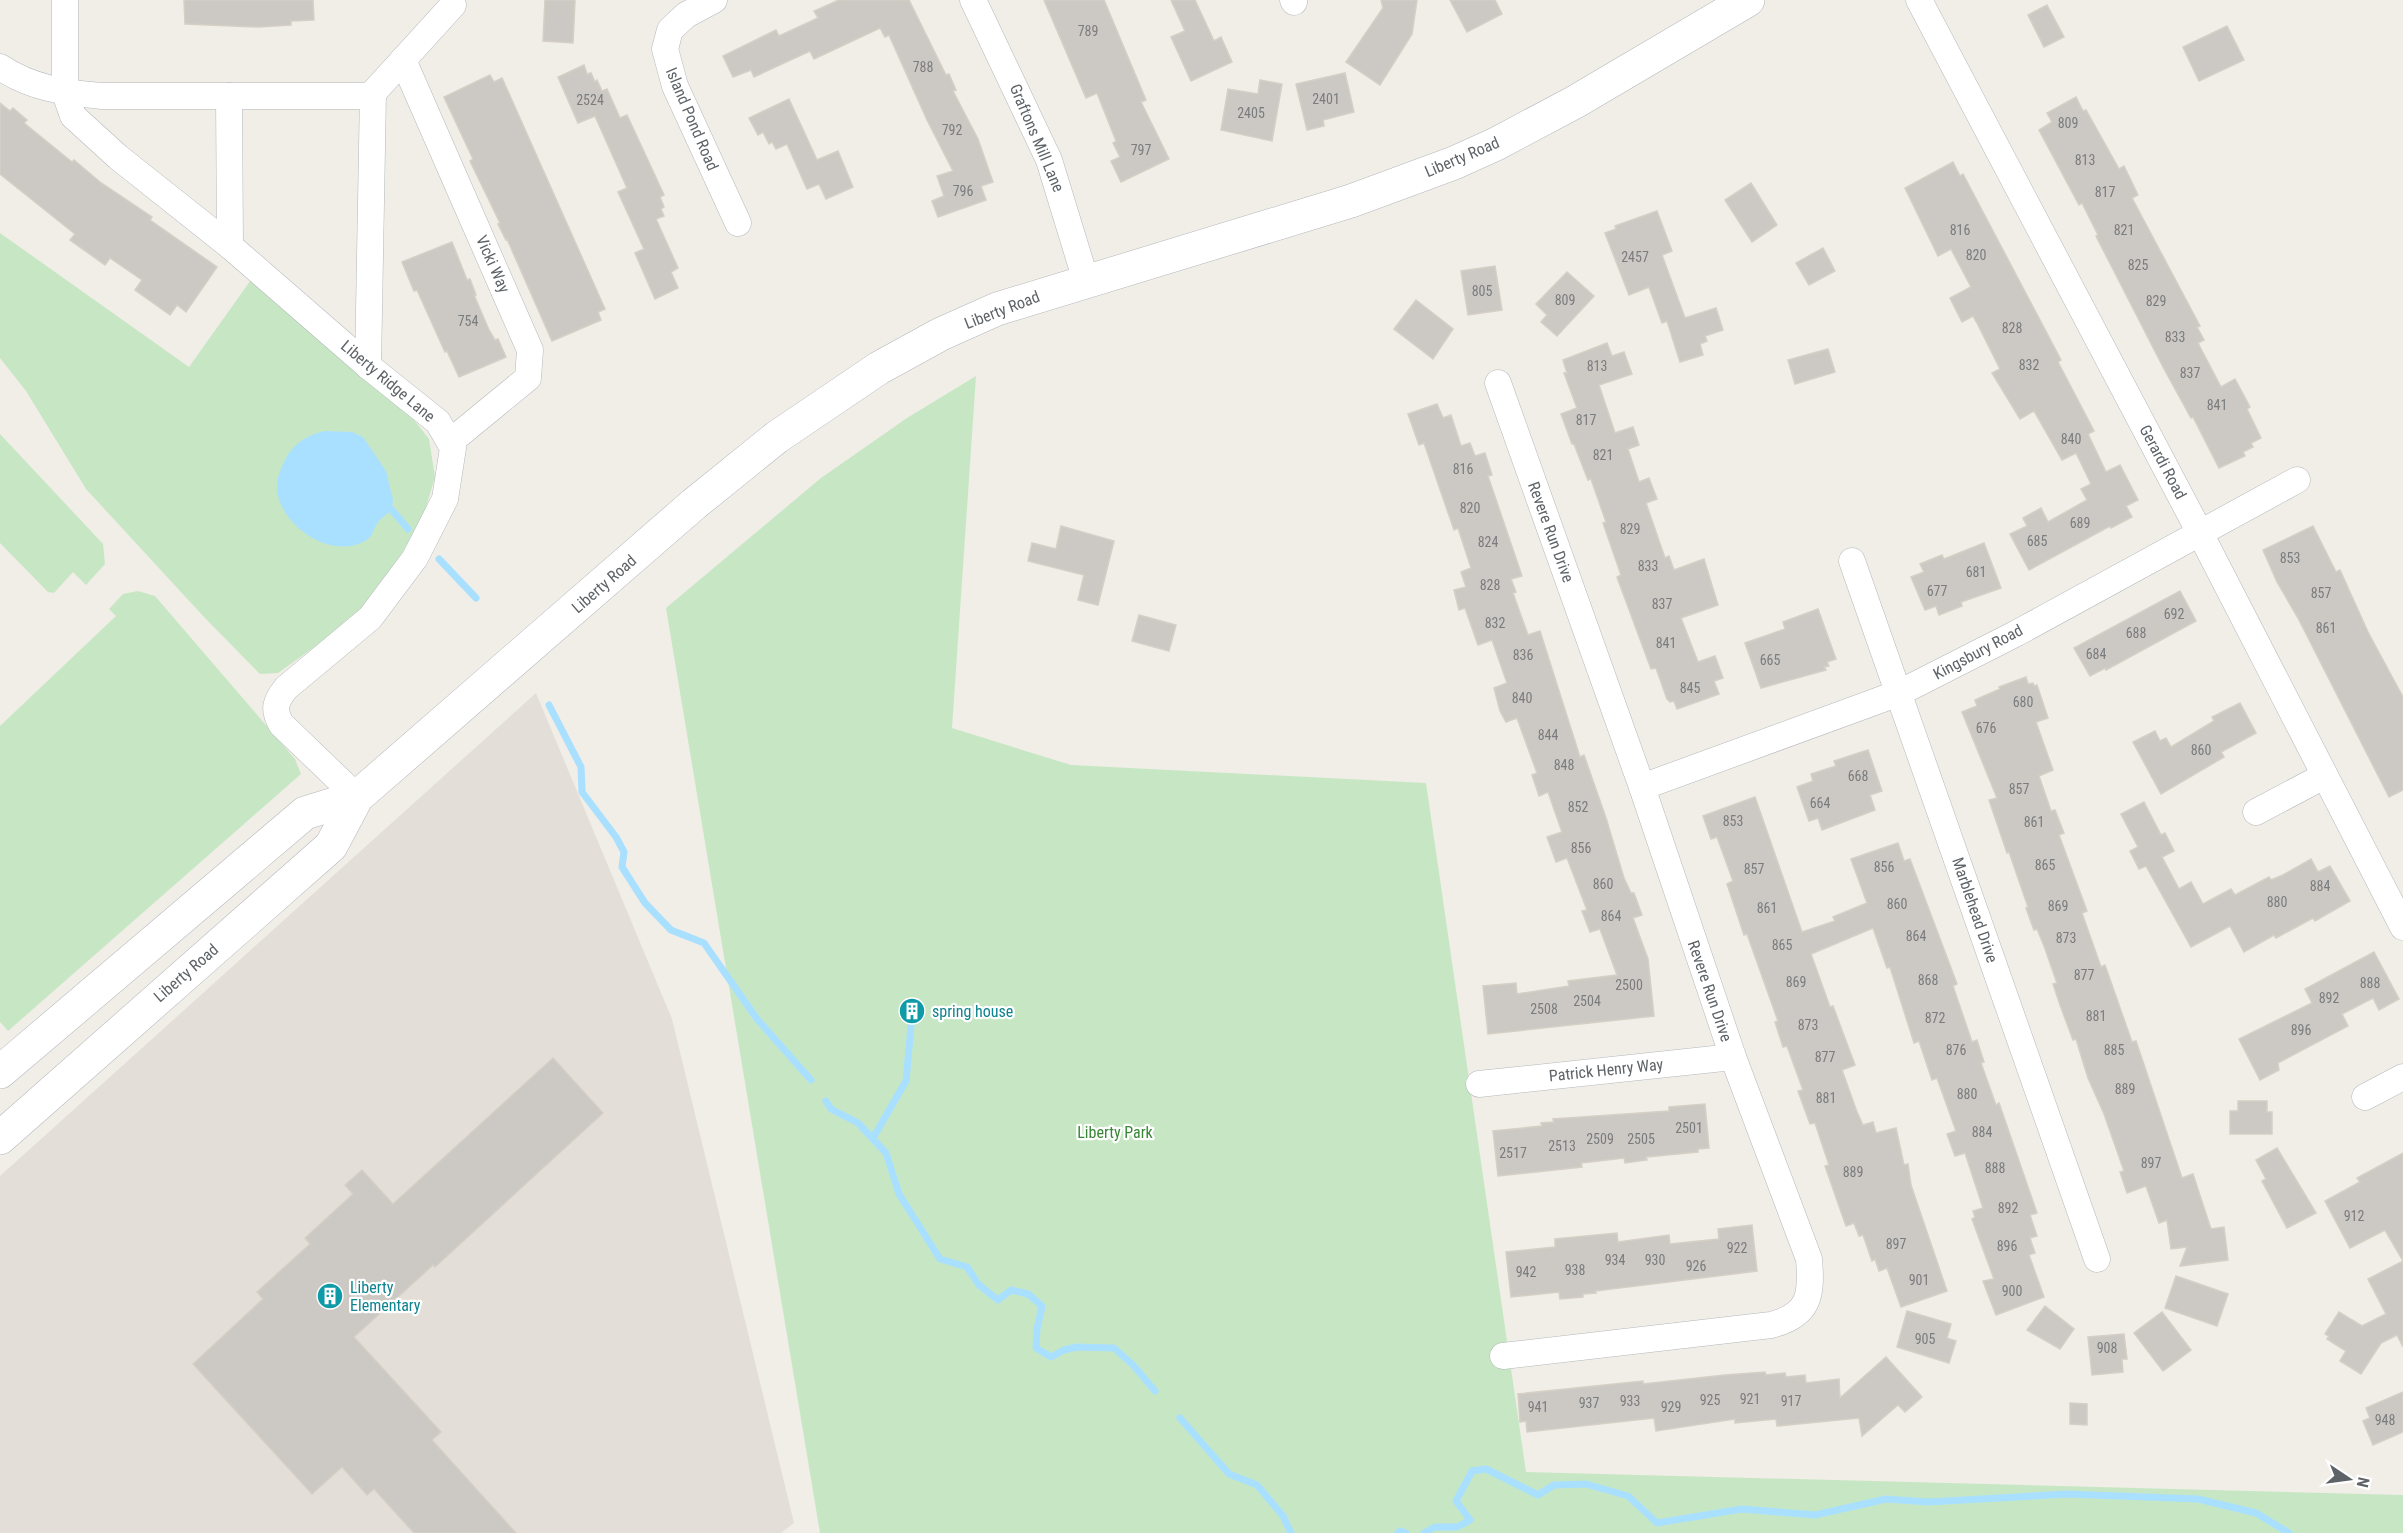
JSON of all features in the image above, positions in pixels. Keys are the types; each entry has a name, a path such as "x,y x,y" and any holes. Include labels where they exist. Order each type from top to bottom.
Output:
{"main road":[{"name":"Liberty Road","path":"0,1138 331,846 357,797 694,504 777,437 879,368 941,334 997,309 1350,201 1454,163 1496,144 1575,102 1748,0"},
{"name":"Liberty Road","path":"0,1072 304,813 357,797"}],"street":[{"name":"Liberty Ridge Lane","path":"65,0 66,93 74,116 118,157 230,246 368,366 438,422 450,442"},
{"name":"Island Pond Road","path":"714,0 686,15 670,30 666,38 666,49 675,86 738,223"},
{"name":"Graftons Mill Lane","path":"973,0 1049,160 1086,281"},
{"name":"Gerardi Road","path":"1919,0 2200,533 2403,927"},
{"path":"0,67 25,81 66,93 102,96 366,96 373,93 453,5"},
{"name":"Vicki Way","path":"404,60 530,350 528,378 450,442"},
{"path":"368,366 373,93"},
{"path":"229,96 230,246"},
{"name":"Revere Run Drive","path":"1498,383 1642,787 1732,1057 1809,1259 1811,1283 1808,1302 1798,1314 1787,1321 1771,1325 1503,1356"},
{"path":"357,797 281,724 275,712 277,699 286,688 370,618 416,558 446,499 453,448 450,442"},
{"name":"Kingsbury Road","path":"1642,787 1899,693 2297,480"},
{"name":"Marblehead Drive","path":"1852,561 2097,1259"},
{"path":"2256,812 2324,776"},
{"name":"Patrick Henry Way","path":"1479,1084 1732,1057"},
{"path":"2366,1097 2403,1077"}],"shaded area":[{"path":"536,693 672,1019 794,1523 781,1533 0,1533 0,1176"}],"green space":[{"path":"0,233 189,367 253,277 400,402 429,439 435,477 423,517 389,575 362,613 278,673 260,674 204,617 86,489 26,391 0,358"},
{"name":"Liberty Park","path":"976,376 952,728 1071,765 1426,783 1526,1472 2403,1495 2403,1533 820,1533 666,608 821,478 907,418"},
{"path":"0,434 103,544 105,564 86,585 73,572 54,593 48,592 0,543"},
{"path":"138,591 155,596 295,759 301,774 8,1031 0,1022 0,726 116,616 109,609 123,594"}],"water":[{"path":"324,431 352,432 363,437 386,471 393,500 392,510 378,522 370,537 352,546 324,543 310,537 288,517 277,491 280,471 292,449 306,438"}],"building":[{"path":"184,0 313,0 314,20 291,21 291,25 259,27 185,24"},
{"path":"545,0 575,0 573,43 543,41"},
{"path":"839,0 909,0 946,75 949,74 956,90 953,91 978,139 993,182 981,186 986,200 938,217 932,201 944,196 937,176 953,171 927,120 889,35 885,37 880,28 814,59 810,51 754,77 751,70 733,77 723,56 776,30 779,36 818,18 814,11"},
{"path":"1044,0 1104,0 1146,100 1141,102 1169,159 1121,182 1111,161 1120,157 1113,143 1116,141 1097,93 1086,98"},
{"path":"1171,0 1195,0 1214,41 1221,37 1232,62 1191,81 1171,37 1185,31"},
{"path":"1381,0 1417,0 1412,34 1380,85 1346,62 1383,8"},
{"path":"1450,0 1495,0 1502,14 1467,32"},
{"path":"2047,5 2064,37 2044,47 2028,15"},
{"path":"2227,26 2244,60 2199,81 2183,47"},
{"path":"584,65 587,74 591,73 602,91 607,89 620,118 627,115 664,195 660,197 664,207 661,209 664,216 656,219 678,268 671,272 678,288 655,299 635,253 644,249 618,192 627,188 595,116 578,123 558,77"},
{"path":"1345,73 1354,112 1323,120 1324,126 1307,130 1296,84"},
{"path":"490,75 494,82 502,78 605,309 598,312 601,320 552,341 470,161 473,159 444,97"},
{"path":"1260,80 1282,84 1272,141 1221,130 1228,89 1258,94"},
{"path":"2076,97 2083,111 2086,110 2119,169 2124,166 2138,195 2132,198 2200,326 2197,327 2204,340 2198,343 2221,387 2235,379 2250,407 2247,409 2261,438 2251,443 2253,447 2243,452 2245,456 2219,468 2193,417 2191,418 2163,367 2096,236 2098,235 2082,203 2079,205 2039,130 2052,122 2047,113"},
{"path":"789,99 817,160 838,151 853,187 826,199 819,184 807,189 787,144 776,149 772,142 769,144 763,132 758,135 749,118"},
{"path":"0,103 10,111 13,108 27,120 24,123 72,162 74,160 100,182 152,217 150,220 217,267 186,312 177,305 170,315 135,290 142,280 110,258 105,265 70,240 75,234 0,174"},
{"path":"1953,162 1960,176 1963,174 2061,360 2058,362 2094,431 2088,434 2106,472 2120,465 2138,500 2126,506 2132,517 2111,528 2110,526 2029,570 2010,534 2027,526 2023,518 2041,508 2048,522 2087,500 2081,489 2091,484 2076,453 2062,460 2034,411 2020,419 1992,373 2000,369 1973,316 1962,322 1950,298 1971,287 1951,249 1938,256 1905,188"},
{"path":"1751,183 1777,225 1752,242 1725,200"},
{"path":"1657,211 1672,251 1662,255 1685,318 1716,308 1723,330 1705,336 1707,341 1700,344 1703,355 1680,362 1667,321 1662,323 1649,287 1629,295 1605,233 1616,229 1615,226"},
{"path":"452,242 467,280 470,279 476,295 474,295 489,330 495,340 498,339 506,357 459,377 417,290 414,291 402,262"},
{"path":"1823,248 1835,271 1809,285 1796,263"},
{"path":"1495,266 1502,310 1468,315 1461,271"},
{"path":"1567,272 1594,296 1557,336 1541,322 1547,315 1536,304"},
{"path":"1416,300 1453,329 1433,359 1394,329"},
{"path":"1607,343 1612,356 1624,352 1632,374 1599,385 1615,433 1633,427 1639,445 1628,449 1639,482 1649,478 1657,499 1646,503 1665,558 1669,556 1674,570 1704,559 1718,605 1681,618 1698,662 1715,656 1723,678 1714,681 1719,694 1677,709 1674,701 1670,702 1667,699 1656,668 1651,669 1617,577 1621,575 1591,479 1588,480 1561,414 1577,408 1564,373 1567,373 1563,360"},
{"path":"1828,349 1835,372 1795,384 1788,360"},
{"path":"1437,404 1443,418 1451,415 1461,446 1470,443 1475,456 1485,453 1492,475 1488,476 1522,576 1511,579 1516,592 1513,593 1528,635 1540,631 1580,757 1584,755 1624,878 1631,893 1634,893 1642,915 1633,918 1648,959 1654,1016 1488,1034 1483,986 1516,983 1517,994 1569,986 1568,981 1617,975 1600,929 1590,932 1582,911 1587,910 1567,858 1556,862 1547,837 1562,832 1548,792 1539,796 1532,775 1537,773 1517,718 1506,722 1500,711 1494,688 1507,683 1492,640 1478,645 1465,608 1459,610 1454,590 1466,587 1461,572 1471,568 1458,528 1454,530 1424,443 1419,445 1408,414"},
{"path":"1061,526 1114,541 1098,605 1078,600 1084,575 1028,561 1032,543 1056,549"},
{"path":"2313,526 2336,572 2340,570 2368,632 2403,697 2403,790 2389,797 2298,618 2277,582 2263,550"},
{"path":"1984,543 2001,588 1961,602 1962,606 1939,615 1936,606 1925,610 1911,577 1924,572 1920,564 1942,555 1944,559"},
{"path":"2180,591 2196,621 2106,670 2105,668 2090,676 2074,648"},
{"path":"1818,609 1836,659 1827,662 1829,666 1824,667 1826,670 1761,688 1745,643 1785,629 1783,622"},
{"path":"1139,615 1176,625 1169,651 1132,641"},
{"path":"2026,677 2028,684 2037,685 2048,718 2036,722 2053,770 2039,776 2051,811 2055,810 2064,833 2059,835 2087,911 2082,913 2101,967 2105,965 2132,1042 2136,1041 2182,1178 2193,1174 2211,1229 2224,1227 2228,1260 2180,1266 2187,1247 2171,1249 2167,1220 2159,1223 2146,1186 2127,1193 2120,1172 2124,1171 2104,1114 2088,1078 2076,1039 2073,1040 2060,1005 2053,984 2057,983 2044,946 2037,929 2034,930 2026,908 2028,907 1989,800 1997,798 1962,712 1977,706 1975,700 2000,689 1999,687"},
{"path":"2240,703 2256,733 2221,752 2224,757 2161,794 2133,742 2155,731 2160,741 2166,738 2171,747 2214,721 2212,717"},
{"path":"1868,750 1882,791 1870,795 1875,810 1822,830 1818,818 1809,821 1797,787 1813,781 1811,774 1836,766 1834,761"},
{"path":"1755,797 1802,932 1835,921 1833,917 1867,903 1851,859 1898,843 1904,861 1910,859 1957,984 1953,986 1972,1042 1977,1040 1984,1062 1981,1063 1996,1105 1999,1103 2037,1213 2030,1215 2037,1236 2030,1238 2035,1253 2029,1255 2044,1297 1996,1315 1983,1281 1994,1279 1972,1219 1975,1217 1973,1211 1983,1208 1965,1153 1955,1156 1947,1134 1956,1131 1937,1078 1932,1080 1919,1041 1914,1043 1890,967 1887,968 1873,928 1811,954 1830,1007 1833,1006 1855,1065 1842,1070 1857,1112 1863,1125 1873,1122 1876,1133 1896,1128 1904,1165 1908,1164 1911,1185 1947,1291 1901,1307 1887,1268 1879,1271 1875,1259 1872,1261 1863,1235 1859,1236 1854,1223 1846,1226 1825,1166 1829,1165 1815,1123 1810,1124 1798,1091 1803,1090 1787,1046 1783,1047 1775,1022 1778,1021 1747,934 1744,935 1727,884 1733,881 1717,837 1711,839 1703,816"},
{"path":"2144,802 2161,835 2165,833 2174,851 2162,857 2179,889 2191,882 2203,904 2231,889 2235,895 2269,877 2271,880 2283,875 2311,859 2318,872 2330,866 2350,901 2315,921 2313,918 2276,938 2274,935 2244,952 2230,926 2191,947 2146,866 2139,869 2130,851 2138,847 2121,814"},
{"path":"2374,952 2399,999 2379,1010 2373,998 2342,1014 2348,1026 2278,1063 2279,1070 2260,1080 2239,1039 2312,1003 2305,989"},
{"name":"Liberty Elementary","path":"553,1058 603,1113 435,1267 433,1265 354,1337 441,1432 432,1440 516,1533 414,1533 374,1489 367,1495 342,1467 312,1494 193,1364 263,1299 257,1292 310,1244 305,1238 353,1194 345,1185 362,1170 393,1204"},
{"path":"2238,1101 2267,1101 2267,1112 2272,1112 2272,1134 2230,1134 2230,1111 2238,1111"},
{"path":"1705,1104 1709,1148 1698,1149 1698,1152 1646,1157 1647,1160 1625,1163 1624,1158 1581,1163 1582,1167 1498,1176 1493,1131 1542,1126 1541,1123 1554,1122 1553,1119 1669,1111 1669,1107"},
{"path":"2277,1148 2316,1213 2287,1228 2262,1181 2266,1179 2256,1160"},
{"path":"2403,1153 2403,1261 2385,1230 2350,1248 2325,1201 2360,1182 2357,1178"},
{"path":"1752,1225 1757,1271 1595,1291 1596,1293 1583,1294 1583,1297 1560,1299 1559,1292 1511,1297 1506,1252 1555,1247 1555,1239 1617,1233 1618,1242 1669,1235 1670,1244 1719,1239 1718,1229"},
{"path":"2403,1261 2403,1347 2397,1335 2381,1343 2361,1374 2340,1361 2346,1351 2327,1339 2329,1336 2325,1334 2339,1312 2362,1326 2386,1314 2368,1279"},
{"path":"2176,1276 2228,1294 2217,1326 2165,1308"},
{"path":"2045,1306 2074,1329 2060,1349 2027,1330"},
{"path":"1907,1311 1951,1324 1947,1338 1956,1341 1949,1363 1897,1347"},
{"path":"2162,1312 2191,1350 2163,1371 2134,1333"},
{"path":"2124,1334 2127,1359 2122,1359 2123,1372 2092,1375 2088,1337"},
{"path":"1886,1357 1922,1397 1905,1412 1898,1405 1862,1436 1859,1418 1777,1426 1776,1419 1735,1423 1735,1419 1656,1431 1654,1418 1527,1432 1526,1421 1520,1422 1518,1394 1643,1381 1643,1384 1725,1375 1785,1373 1786,1377 1805,1375 1806,1383 1839,1379 1840,1398"},
{"path":"2403,1392 2403,1432 2373,1445 2363,1421 2370,1418 2366,1408"},
{"path":"2070,1403 2087,1404 2087,1425 2070,1424"}],"waterway":[{"path":"392,510 408,529"},
{"path":"439,559 476,598"},
{"path":"549,705 581,767 582,792 616,837 624,852 622,867 645,903 671,930 704,943 757,1019 811,1080"},
{"path":"873,1138 906,1081 912,1015"},
{"path":"826,1101 831,1109 858,1123 886,1153 899,1194 940,1259 967,1267 979,1285 998,1300 1011,1290 1028,1294 1042,1306 1036,1348 1051,1357 1064,1350 1077,1347 1114,1348 1133,1365 1155,1391"},
{"path":"1180,1418 1229,1474 1257,1485 1283,1516 1291,1533"},
{"path":"1424,1533 1435,1527 1457,1527 1470,1520 1456,1501 1472,1471 1486,1469 1538,1495 1554,1485 1586,1484 1628,1496 1657,1523 1742,1509 1815,1515 1886,1499 1928,1502 2067,1494 2198,1499 2256,1513 2289,1533"},
{"path":"1398,1533 1400,1531 1406,1533"}],"place":[{"name":"spring house","path":"912,1011"},
{"name":"Liberty Elementary","path":"330,1296"}]}
